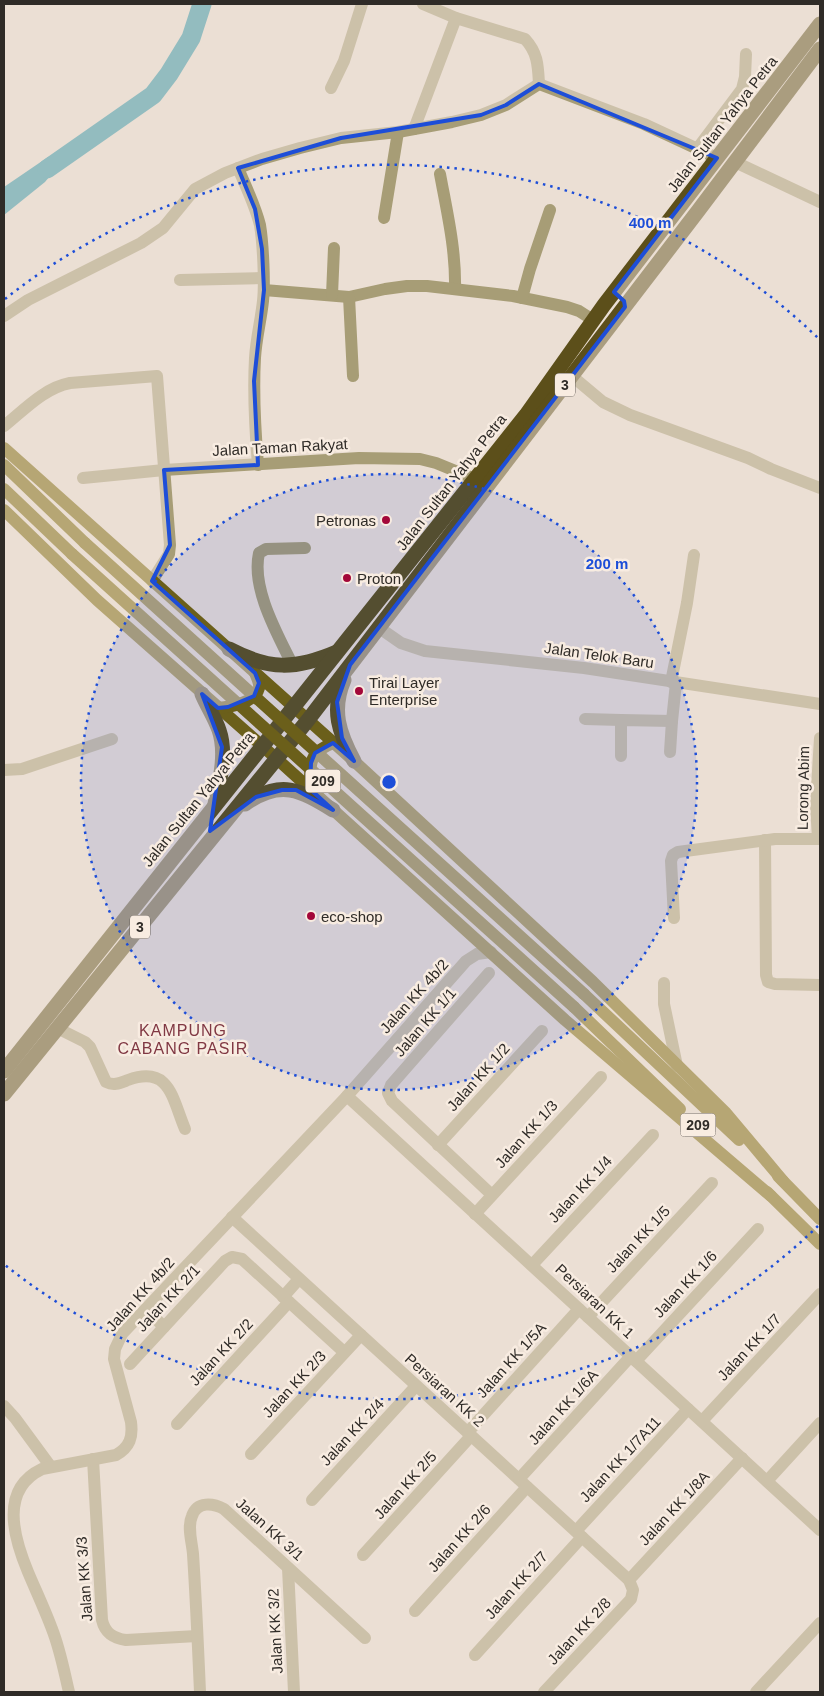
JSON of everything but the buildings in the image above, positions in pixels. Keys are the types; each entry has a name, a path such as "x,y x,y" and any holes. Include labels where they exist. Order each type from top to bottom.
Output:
{"highway":[{"name":"Jalan Sultan Yahya Petra","path":"4,1071 526,416 604,305 820,24"},
{"name":"Jalan Sultan Yahya Petra","path":"4,1094 308,720 820,49"},
{"path":"604,305 618,298 624,301 624,307"},
{"path":"228,649 258,662 274,666 293,666 310,663 338,652"},
{"path":"350,664 337,702 342,738 354,761"},
{"path":"202,694 219,730 222,747 222,767 215,805"},
{"path":"232,814 256,797 282,790 296,790 333,810"}],"main road":[{"path":"4,448 354,761 593,982 726,1113 783,1180"},
{"name":"209","path":"4,465 85,543 584,994 783,1180 820,1220"},
{"name":"209","path":"4,488 72,554 574,1007 820,1244"},
{"path":"5,513 97,600 277,759 565,1020 772,1196"},
{"path":"218,708 235,706 254,696 258,690 259,683 255,673"},
{"path":"310,790 311,763 315,753 333,743"}],"street":[{"path":"331,88 344,61 362,4"},
{"path":"423,4 456,18 525,39 532,47 537,58 539,84"},
{"path":"414,129 456,18"},
{"path":"698,149 742,89 745,77 746,54"},
{"path":"4,316 28,300 111,260 141,243 163,228 195,189 225,173 300,148 341,138 398,132 481,115 506,105 539,84"},
{"path":"539,84 644,124 717,158"},
{"path":"384,218 398,132"},
{"path":"735,162 820,202"},
{"path":"238,168 255,209 260,227 264,284 255,356 254,411 258,464"},
{"path":"440,174 454,244 455,289"},
{"path":"522,298 550,210"},
{"path":"332,295 334,248"},
{"path":"180,280 264,284 349,297 407,286 455,289 522,298 567,307 579,311 593,320"},
{"path":"349,297 353,376"},
{"path":"4,426 57,386 70,383 157,376 170,546 169,554 152,581"},
{"path":"572,376 603,402 630,415 748,458 820,488"},
{"name":"Jalan Taman Rakyat","path":"83,478 164,470 359,458 420,459 436,463 475,480"},
{"path":"293,666 266,610 259,580 258,560 259,553 266,549 305,548"},
{"path":"670,752 674,682 694,555"},
{"name":"Jalan Telok Baru","path":"378,627 401,643 425,651 584,668 820,704"},
{"path":"585,719 672,721"},
{"path":"621,720 621,756"},
{"name":"Lorong Abim","path":"819,839 816,804 820,738"},
{"path":"4,770 22,769 112,739"},
{"path":"674,918 671,861 673,855 678,852 765,840 819,839"},
{"path":"765,840 766,975 768,982 775,984 820,985"},
{"name":"Jalan KK 4b/2","path":"466,961 469,946 468,932"},
{"name":"Jalan KK 4b/2","path":"69,1692 52,1629 15,1541 11,1525 11,1508 21,1482 31,1474 51,1467 116,1455 124,1450 130,1442 132,1431 115,1368 114,1349 122,1334 347,1096 466,961 477,954 491,952"},
{"name":"Jalan KK 1/1","path":"438,1145 392,1101 388,1093 391,1085 489,973"},
{"path":"664,983 664,1004 677,1066"},
{"path":"57,1028 85,1042 90,1047 106,1082 117,1084 146,1075 160,1078 169,1089 184,1129"},
{"name":"Jalan KK 1/2","path":"438,1145 542,1031"},
{"name":"Jalan KK 1/3","path":"475,1214 601,1077"},
{"name":"Persiaran KK 1","path":"347,1096 820,1530"},
{"name":"Jalan KK 1/4","path":"532,1265 653,1134"},
{"path":"438,1145 492,1195"},
{"name":"Jalan KK 1/5","path":"584,1313 712,1183"},
{"name":"Persiaran KK 2","path":"232,1217 579,1534 631,1585"},
{"name":"Jalan KK 1/6","path":"633,1358 758,1229"},
{"name":"Jalan KK 2/1","path":"130,1364 225,1261 232,1257 242,1259 286,1299"},
{"name":"Jalan KK 2/2","path":"177,1424 286,1299 299,1279"},
{"name":"Jalan KK 1/7","path":"702,1421 820,1294"},
{"path":"286,1299 344,1352"},
{"path":"146,1309 164,1327"},
{"name":"Jalan KK 1/5A","path":"470,1434 584,1313"},
{"name":"Jalan KK 2/3","path":"251,1454 361,1335"},
{"name":"Jalan KK 1/6A","path":"523,1483 633,1358"},
{"name":"Jalan KK 2/4","path":"312,1500 416,1386"},
{"path":"4,1406 51,1467"},
{"name":"Jalan KK 1/7A11","path":"579,1534 688,1409"},
{"path":"767,1481 820,1423"},
{"name":"Jalan KK 2/5","path":"363,1555 470,1434"},
{"name":"Jalan KK 1/8A","path":"631,1585 742,1458"},
{"name":"Jalan KK 3/3","path":"93,1459 104,1628 117,1639 126,1640 197,1636"},
{"name":"Jalan KK 2/6","path":"415,1611 523,1483"},
{"name":"Jalan KK 3/1","path":"200,1692 190,1524 195,1510 201,1506 217,1505 224,1509 365,1638"},
{"name":"Jalan KK 2/7","path":"475,1655 579,1534"},
{"name":"Jalan KK 3/2","path":"288,1568 294,1692"},
{"name":"Jalan KK 2/8","path":"544,1692 631,1599 631,1585"},
{"path":"756,1692 820,1623"}],"highlighted area":[{"path":"539,84 717,158 614,292 624,301 625,307 350,665 337,702 342,738 354,761 333,743 315,753 311,763 310,789 333,810 296,790 282,790 256,797 210,831 222,747 202,694 218,708 228,707 254,696 259,683 255,673 152,581 170,545 164,470 258,465 254,381 264,290 262,249 255,209 238,168 341,138 481,115 506,105"}],"water":[{"path":"69,153 45,182 4,215 4,187 48,157"}],"waterway":[{"path":"47,169 153,95 169,74 191,38 202,4"}],"place":[{"name":"Petronas","path":"386,520"},
{"name":"Proton","path":"347,578"},
{"name":"Tirai Layer Enterprise","path":"359,691"},
{"name":"eco-shop","path":"311,916"}],"district":[{"name":"KAMPUNG CABANG PASIR","path":"183,1039"}]}
